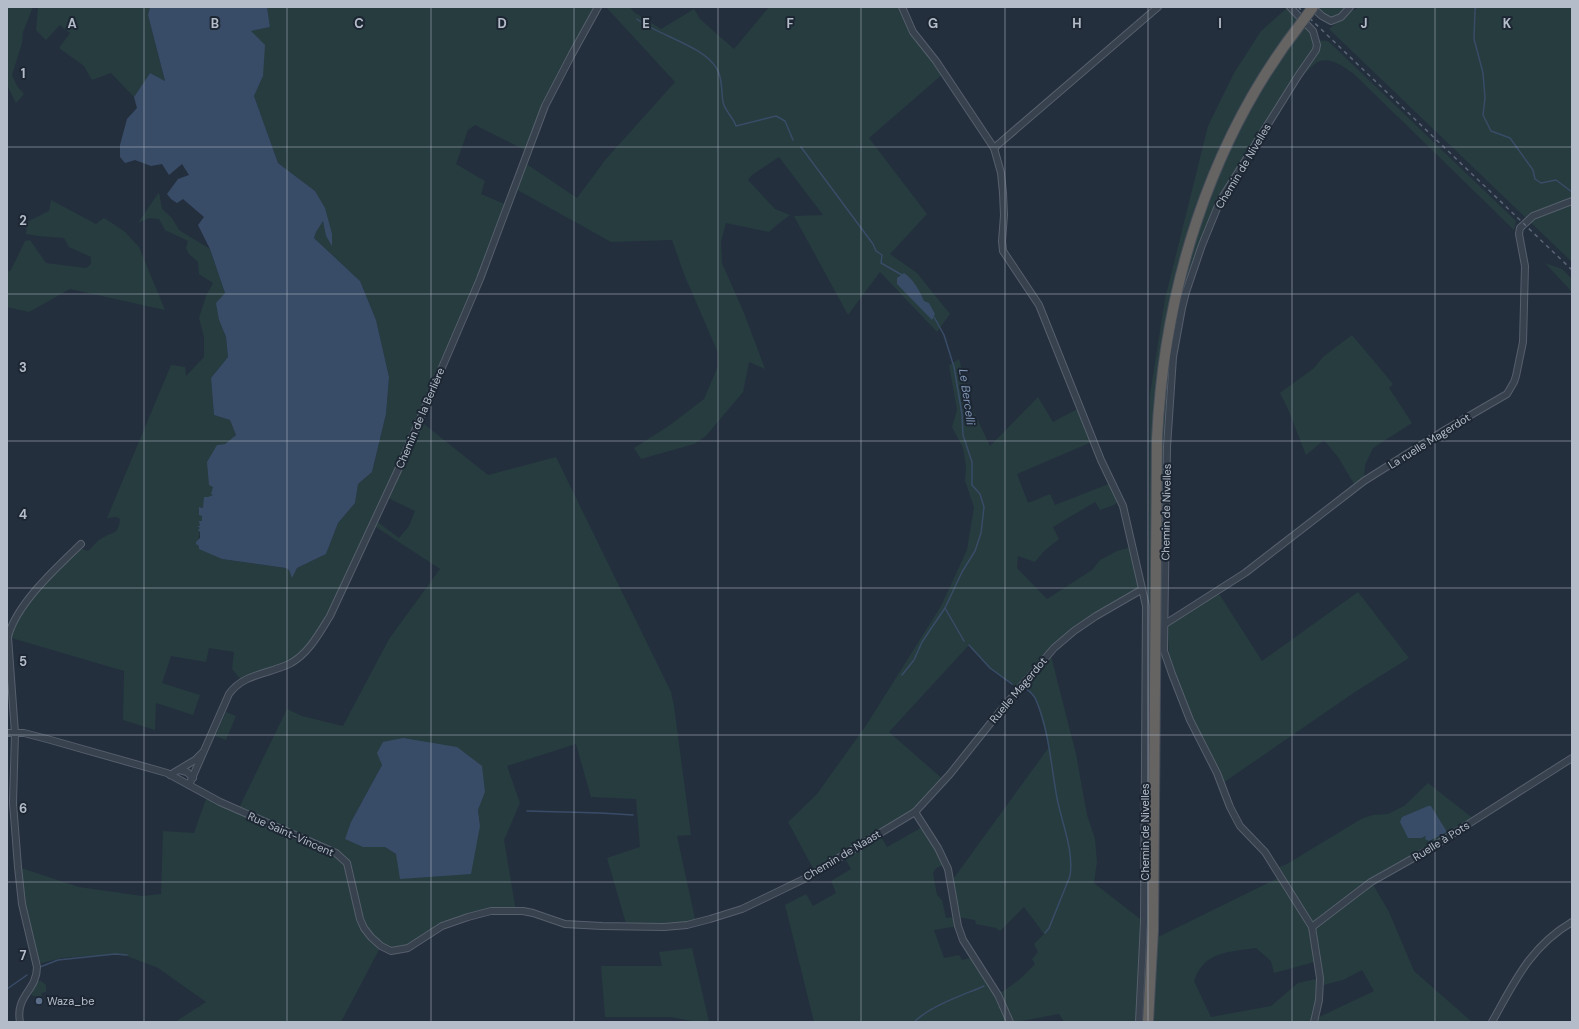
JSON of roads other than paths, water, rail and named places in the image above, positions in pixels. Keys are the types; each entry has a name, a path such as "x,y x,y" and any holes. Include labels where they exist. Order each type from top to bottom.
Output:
{"highway":[{"path":"1148,1022 1153,931 1157,439 1163,365 1170,319 1182,269 1206,195 1222,158 1245,110 1288,40 1313,7"}],"street":[{"name":"Chemin de la Berlière","path":"189,785 229,694 233,689 242,681 284,666 298,658 319,634 330,616 398,470 480,279 545,106 598,7"},
{"name":"Chemin de Nivelles","path":"902,7 913,32 936,61 994,148 1003,193 1003,251 1007,259 1030,289 1039,305 1101,460 1123,506 1141,590 1146,606 1144,906 1139,1022"},
{"path":"994,148 1158,7"},
{"name":"Chemin de Nivelles","path":"1290,7 1313,31 1317,45 1316,50 1298,76 1220,201 1202,245 1182,308 1174,357 1168,433 1164,651 1190,720 1217,773 1230,807 1240,826 1265,852 1312,927 1320,978 1319,1000 1314,1022"},
{"path":"1313,7 1322,16 1331,21 1341,17 1350,7"},
{"name":"La ruelle Magerdot","path":"1165,624 1245,573 1364,481 1445,430 1507,394 1516,376 1523,342 1525,266 1519,234 1520,228 1533,216 1572,201"},
{"path":"20,1022 18,1013 20,1004 36,978 37,968 20,892 13,803 15,733 8,643 9,631 31,596 81,544"},
{"name":"Ruelle Magerdot","path":"915,812 950,774 1050,652 1096,616 1141,590"},
{"name":"Rue Saint-Vincent","path":"7,733 24,733 170,775 220,802 336,853 347,863 360,919 364,928 371,937 386,949 397,950 408,948 442,926 483,912 516,910 541,915"},
{"path":"170,775 195,760 203,752"},
{"name":"Ruelle à Pots","path":"1312,927 1371,882 1426,852 1572,758"},
{"path":"179,770 187,772 193,778"},
{"path":"915,812 938,848 946,864 953,889 958,926 963,940 998,995 1010,1022"},
{"name":"Chemin de Naast","path":"541,915 556,921 570,924 650,927 687,925 716,918 742,909 804,878 915,812"},
{"path":"1492,1022 1518,977 1536,951 1554,934 1572,922"}],"water":[{"path":"150,7 267,7 270,27 251,31 265,45 263,76 254,96 278,163 315,191 325,208 332,234 332,246 326,236 323,221 314,238 360,281 376,320 389,377 386,414 372,472 358,484 355,503 338,523 326,554 297,568 292,578 289,570 286,568 222,559 199,549 199,546 196,544 200,538 200,532 198,530 200,528 197,526 200,526 199,521 202,521 202,516 199,515 199,507 203,508 204,497 213,495 211,494 213,487 209,485 207,462 217,445 225,444 236,435 230,420 214,415 211,378 228,357 226,337 219,320 216,303 225,293 210,249 198,225 204,217 183,199 177,203 167,194 178,179 189,175 182,164 169,175 162,164 151,166 135,160 125,163 120,157 120,145 127,119 137,108 134,97 150,73 165,81 148,15"},
{"path":"904,273 914,282 924,301 929,303 935,314 932,320 897,284 897,278"},
{"path":"403,738 457,747 482,766 485,792 478,810 480,826 471,874 400,879 396,854 385,847 363,847 345,839 351,822 382,765 377,753 383,742"},
{"path":"1431,806 1447,832 1429,841 1425,839 1426,836 1421,838 1408,838 1400,822 1402,817"}],"waterway":[{"path":"1477,7 1475,9 1474,39 1483,73 1485,98 1483,115 1491,131 1510,138 1533,170 1535,179 1541,183 1556,180 1572,192"},
{"path":"637,19 657,31 692,48 711,61 719,73 724,105 736,126 776,116 785,121 793,140"},
{"name":"Le Bercelli","path":"801,147 873,244 876,251 882,255 881,263 902,275"},
{"name":"Le Bercelli","path":"902,675 914,660 922,642 945,608 962,572 975,551 981,533 984,507 980,494 972,485 972,462 963,435 962,414 954,367 944,335 934,317"},
{"path":"945,608 964,641"},
{"path":"969,645 990,668 1012,684"},
{"path":"1024,687 1035,698 1044,723 1059,808 1069,847 1071,866 1070,876 1049,928 1045,933"},
{"path":"527,811 633,815"},
{"path":"40,967 58,960 115,954 127,955"},
{"path":"7,989 27,975"},
{"path":"914,1022 938,1006 984,986"}],"railway":[{"path":"1298,7 1572,270"}],"place":[{"name":"Waza_be","path":"39,1001"}]}
